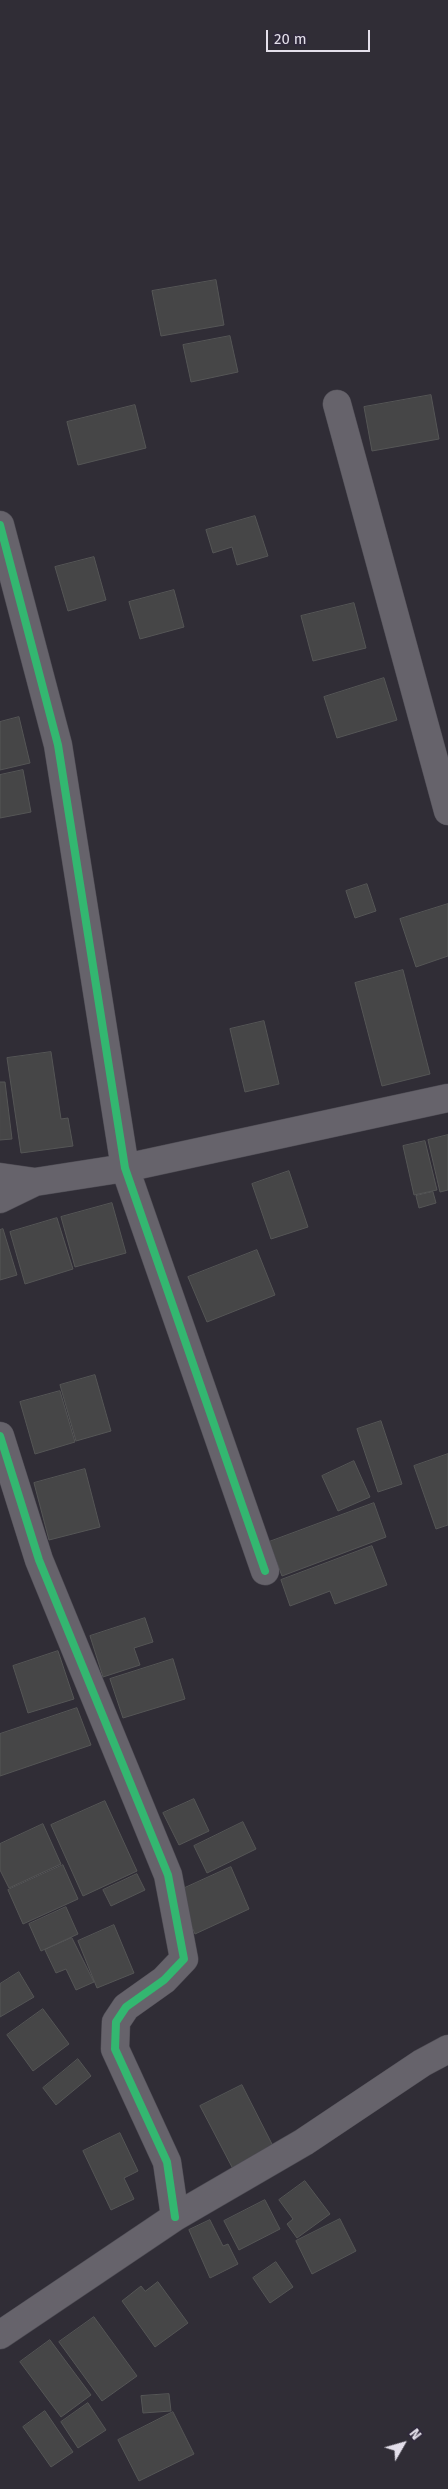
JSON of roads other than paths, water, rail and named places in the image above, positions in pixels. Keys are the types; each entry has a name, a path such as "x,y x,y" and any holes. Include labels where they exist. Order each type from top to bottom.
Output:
{"street":[{"path":"337,404 448,811"},
{"path":"0,525 58,745 125,1168 265,1570"},
{"path":"0,1199 35,1182 125,1168 448,1098"},
{"path":"0,1176 35,1182"},
{"path":"0,1436 39,1560 168,1875 184,1959 164,1980 126,2007 116,2022 115,2049 167,2162 175,2217"},
{"path":"0,2335 175,2217 304,2142 422,2063 448,2049"}]}
